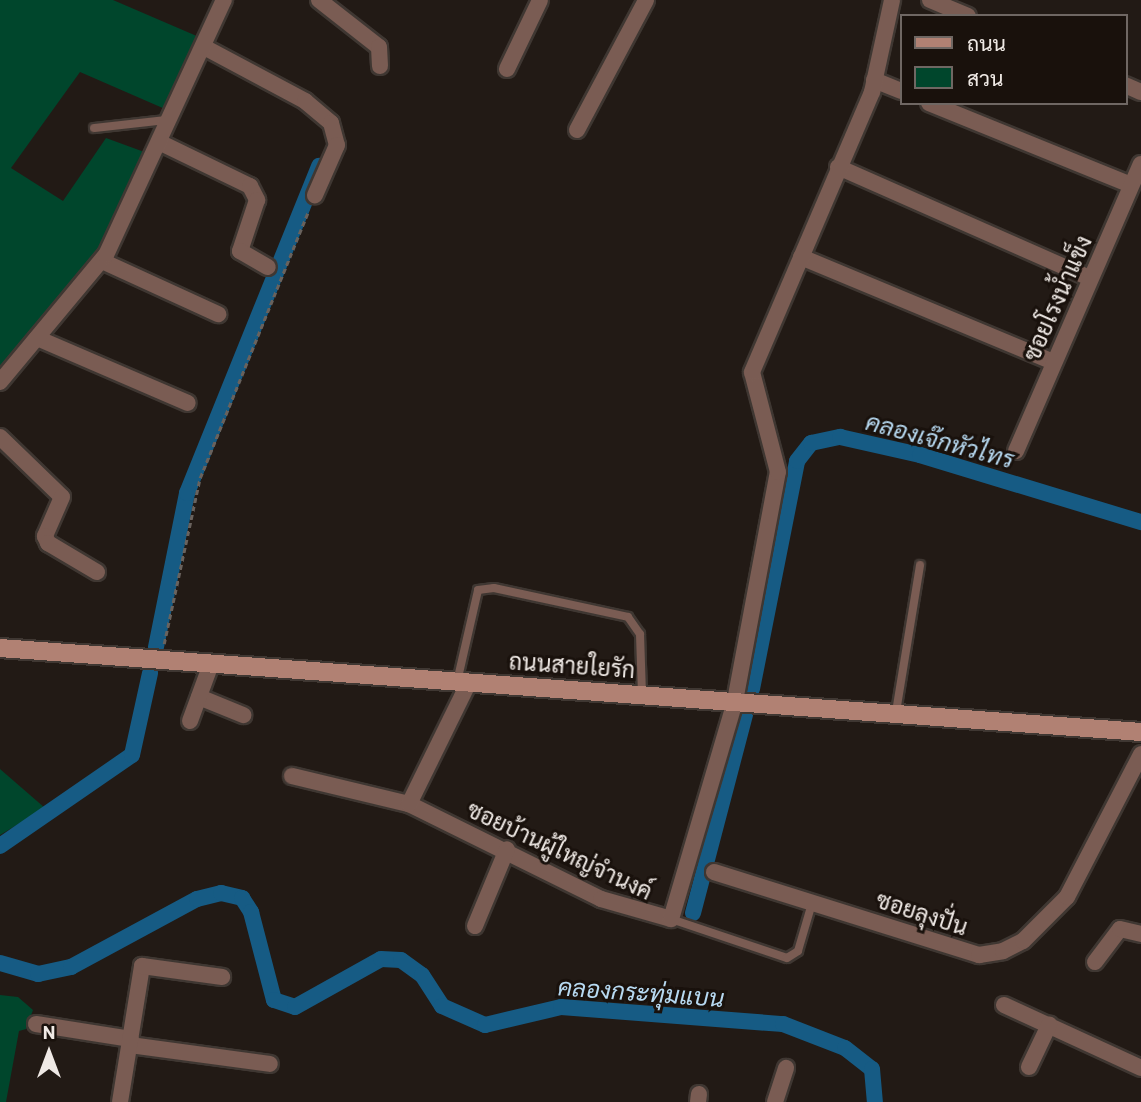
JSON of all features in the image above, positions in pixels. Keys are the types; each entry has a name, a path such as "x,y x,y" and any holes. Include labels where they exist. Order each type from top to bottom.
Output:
{"street":[{"path":"0,382 102,261 151,164 224,0"},
{"path":"319,0 379,47 380,66"},
{"path":"507,69 540,0"},
{"path":"577,130 646,0"},
{"name":"ซอยบ้านผู้ใหญ่จำนงค์","path":"292,776 409,804 507,849 601,899 671,919 735,701 778,472 752,372 874,80 892,0"},
{"path":"930,0 963,14"},
{"path":"204,47 305,101 331,122 337,145 315,195"},
{"path":"874,80 900,91"},
{"path":"934,105 1131,185"},
{"path":"160,143 250,186 257,200 240,251 268,267"},
{"name":"ซอยโรงน้ำแข็ง","path":"1016,451 1141,164"},
{"path":"838,167 1090,278"},
{"path":"801,257 1053,362"},
{"path":"102,261 218,314"},
{"path":"37,338 188,404"},
{"path":"0,437 62,496 48,543 63,558 97,572"},
{"name":"ถนนสายใยรัก","path":"0,648 1141,732"},
{"path":"190,721 211,664"},
{"path":"409,804 463,682"},
{"path":"199,697 243,715"},
{"name":"ซอยลุงปั่น","path":"714,872 979,956 1003,951 1023,941 1067,897 1141,754"},
{"path":"475,926 507,849"},
{"path":"1095,962 1120,929 1141,934"},
{"path":"120,1102 142,966 222,976"},
{"path":"1004,1005 1141,1068"},
{"path":"36,1024 130,1042 270,1063"},
{"path":"1029,1068 1049,1025"},
{"path":"775,1102 786,1068"}],"lane":[{"path":"94,128 171,120"},
{"path":"896,712 920,565"},
{"path":"463,682 478,590 494,589 628,617 640,634 642,694"},
{"path":"671,919 794,957 812,902"}],"path":[{"path":"161,660 200,478 315,195"}],"green space":[{"path":"0,0 113,0 199,37 165,109 80,72 11,168 63,201 106,138 147,153 100,249 0,368"},
{"path":"0,769 45,808 0,835"},
{"path":"0,995 18,997 33,1010 26,1029 19,1031 6,1102 0,1102"}],"waterway":[{"path":"156,647 187,493 319,166"},
{"name":"คลองเจ๊กหัวไทร","path":"752,689 797,461 811,443 840,437 920,455 1141,522"},
{"path":"0,846 132,755 150,673"},
{"name":"คลองเจ๊กหัวไทร","path":"693,913 745,715"},
{"name":"คลองกระทุ่มแบน","path":"0,963 38,974 71,967 197,899 221,893 242,898 251,912 274,1000 295,1007 381,959 401,960 422,975 442,1006 485,1025 561,1007 783,1024 845,1048 872,1069 875,1102"}]}
